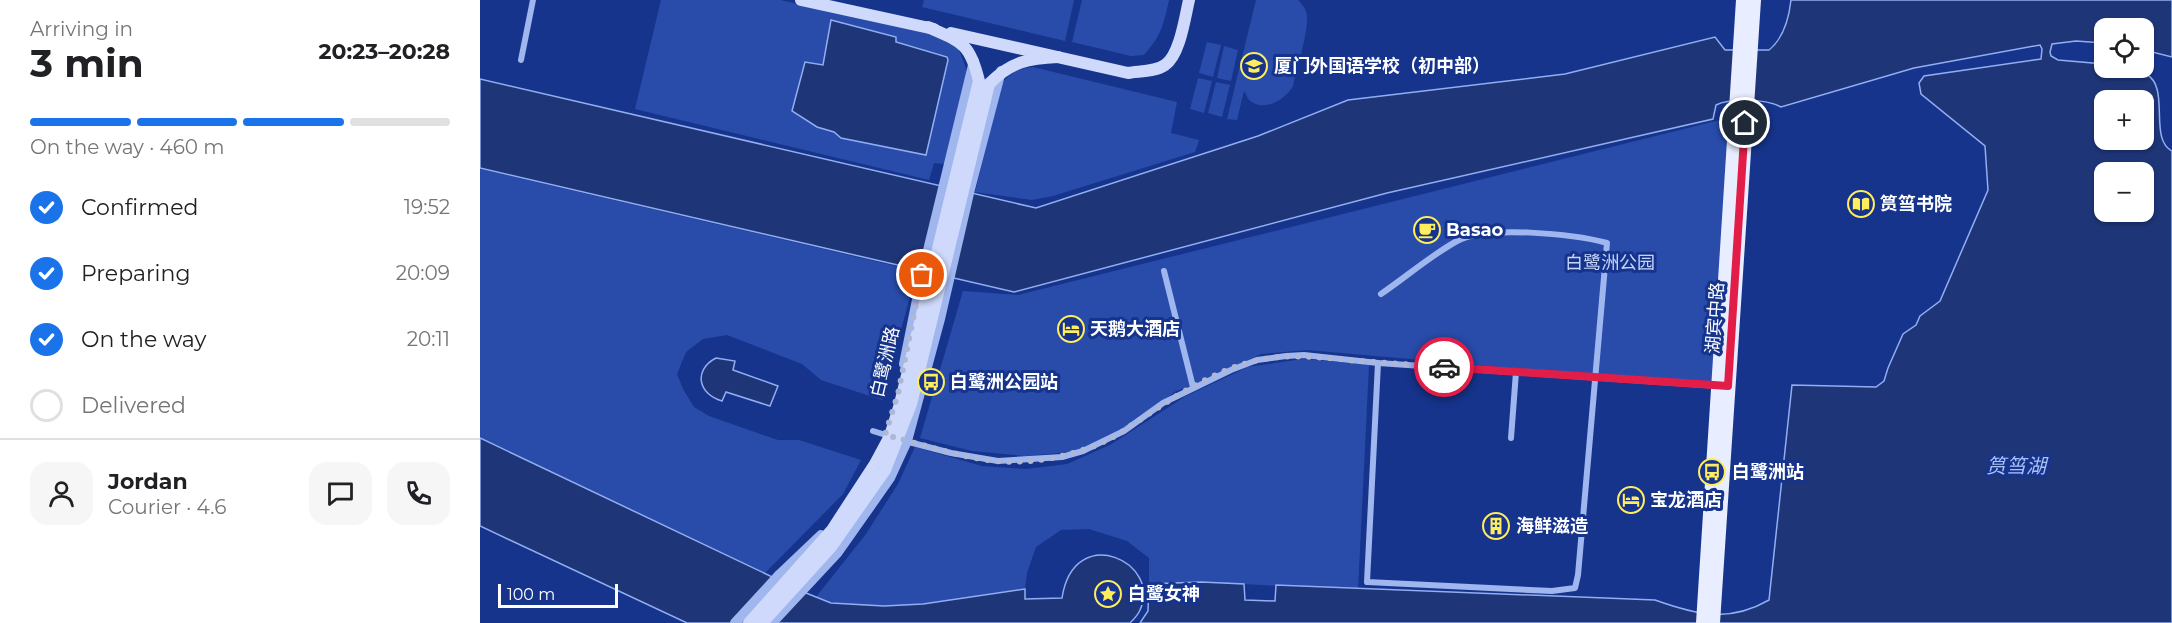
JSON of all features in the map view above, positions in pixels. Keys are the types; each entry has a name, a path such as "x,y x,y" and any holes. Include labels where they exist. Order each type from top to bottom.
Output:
{"main road":[{"path":"801,0 928,27"},
{"name":"白鹭洲路","path":"928,27 1128,73 1166,65 1180,42 1189,0"},
{"path":"1743,0 1745,44"},
{"path":"1745,44 1754,0"},
{"name":"白鹭洲路","path":"749,623 831,547 885,470 895,438 912,404 936,278 980,81 975,61 960,40 928,27"},
{"name":"湖宾中路","path":"1709,605 1745,44"},
{"name":"白鹭洲路","path":"958,186 989,84 1001,71 1031,58 1058,57"},
{"name":"白鹭洲路","path":"762,623 793,580"},
{"path":"1703,623 1709,605"},
{"path":"1709,605 1713,623"}],"street":[{"path":"521,60 532,0"},
{"name":"白鹭洲路","path":"772,623 793,580 825,531 895,438 898,394 936,278 958,186"},
{"path":"1378,363 1367,582 1552,591 1575,588 1607,243 1586,237 1541,233 1492,234 1459,240 1382,294"},
{"path":"1164,271 1193,387"},
{"path":"873,431 951,453 998,461 1062,457 1124,431 1163,403 1193,387 1257,360 1276,357 1304,356 1723,386"},
{"path":"1511,438 1516,372"},
{"name":"白鹭洲路","path":"735,623 793,580"}],"green space":[{"path":"661,0 780,0 930,33 952,42 959,50 967,71 945,164 934,163 929,180 635,109"},
{"path":"924,0 1074,0 1065,41 922,7"},
{"path":"1082,0 1169,0 1155,41 1144,55 1131,56 1072,42"},
{"path":"1256,0 1298,0 1300,2 1307,16 1302,51 1293,86 1285,96 1274,103 1261,105 1249,100 1244,91 1237,120 1227,119"},
{"path":"1207,42 1221,45 1213,77 1199,73"},
{"path":"1224,46 1238,50 1231,81 1217,78"},
{"path":"1033,67 1177,102 1171,133 1199,140 1195,152 1053,196 1032,200 975,192 1002,82 1016,70"},
{"path":"1198,78 1212,81 1204,113 1190,109"},
{"path":"1216,82 1230,85 1222,117 1208,113"},
{"name":"白鹭洲公园","path":"1728,118 1718,386 1307,350 1261,354 1203,382 1176,391 1124,431 1083,451 1025,456 972,451 920,438 963,291 1018,295"},
{"path":"480,169 917,271 882,400 821,380 802,364 727,335 703,339 686,352 677,374 694,407 709,416 778,440 799,440 861,460 843,494 765,573 480,438"},
{"path":"1303,359 1369,365 1358,590 1201,582 1149,584 1149,558 1127,541 1089,529 1061,530 1036,547 1027,573 1025,589 892,607 840,604 816,597 866,534 898,484 915,447 982,466 1026,469 1067,464 1110,445 1186,396 1248,367"}],"water":[{"name":"筼筜湖","path":"1791,0 2172,0 2172,57 2154,52 2154,18 2094,18 2094,42 2076,41 2052,44 2050,52 2051,56 2058,60 2094,63 2094,78 2150,78 2157,90 2161,136 2165,145 2172,151 2172,623 1140,623 1148,611 1149,584 1201,582 1244,584 1245,600 1275,601 1276,585 1655,600 1685,610 1713,614 1740,612 1769,600 1792,385 1876,387 1884,381 1903,334 1916,325 1920,316 1940,301 1988,190 1985,146 1921,94 1919,83 1924,76 2041,59 2040,45 1914,68 1781,107 1758,101 1739,100 1722,103 1716,105 1713,119 1387,193 1014,292 480,168 480,79 1036,208 1258,136 1348,100 1565,74 1715,37 1725,50 1769,50 1782,34"},
{"path":"831,20 896,37 896,42 947,57 926,155 841,138 834,132 817,127 792,111 805,62 823,65"},
{"path":"716,358 735,361 733,370 778,386 770,406 726,392 722,401 708,393 703,387 701,375 709,363"},
{"path":"480,438 831,603 884,606 923,604 1025,589 1025,599 1062,598 1070,574 1083,560 1098,555 1115,557 1129,565 1140,578 1144,594 1139,612 1130,623 687,623 480,526"}],"way so far":[{"path":"922,275 898,394 885,435 951,453 998,461 1062,457 1106,440 1124,431 1163,403 1193,387 1231,369 1257,360 1304,356 1444,367"}],"place":[{"name":"厦门外国语学校（初中部）","path":"1254,66"},
{"name":"筼筜书院","path":"1861,204"},
{"name":"Basao","path":"1427,230"},
{"name":"天鹅大酒店","path":"1071,329"},
{"name":"白鹭洲公园站","path":"931,382"},
{"name":"白鹭洲站","path":"1712,472"},
{"name":"宝龙酒店","path":"1631,500"},
{"name":"海鲜滋造","path":"1496,526"},
{"name":"白鹭女神","path":"1108,594"}],"route":[{"path":"1444,367 1728,386 1745,123"}]}
